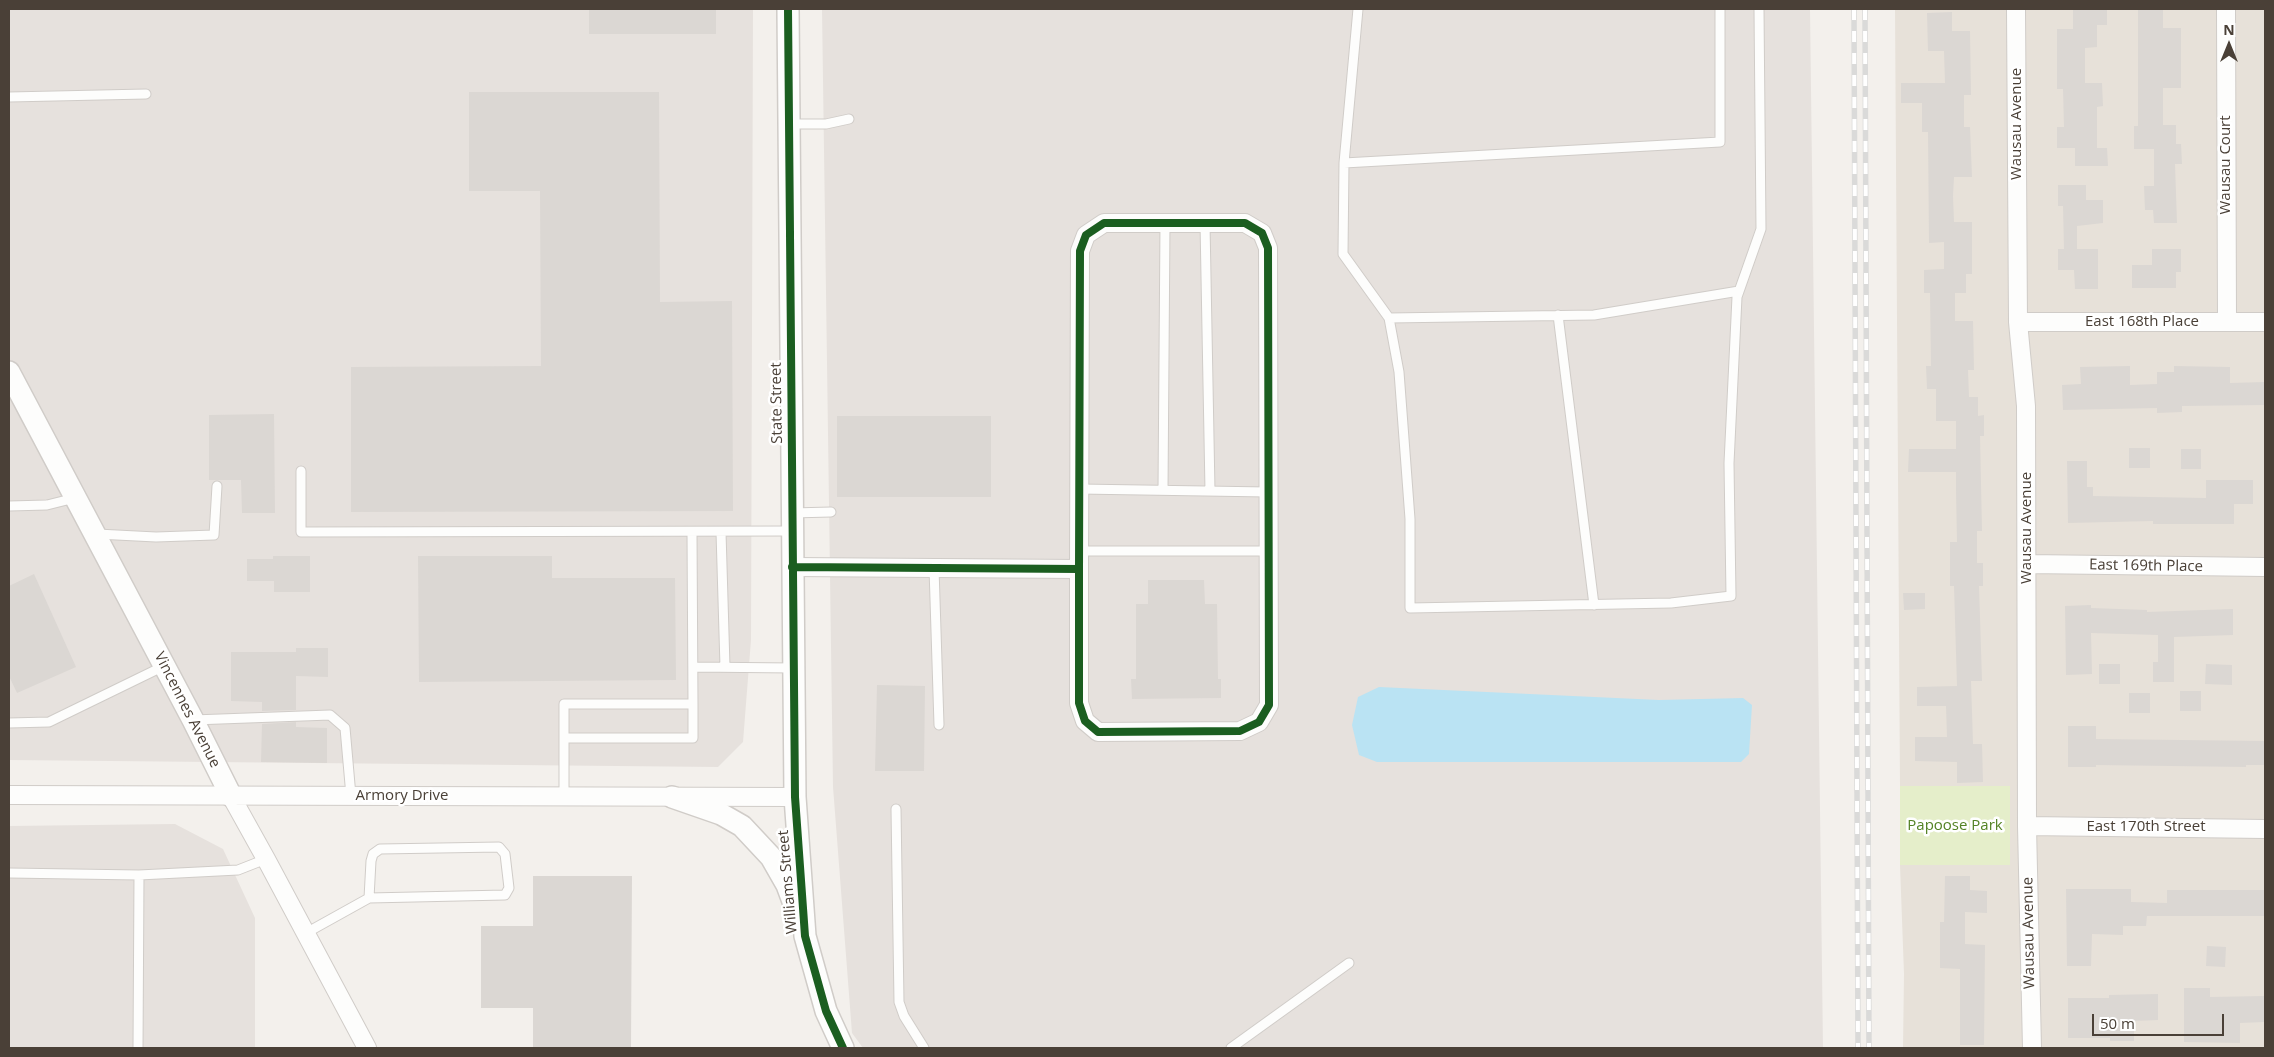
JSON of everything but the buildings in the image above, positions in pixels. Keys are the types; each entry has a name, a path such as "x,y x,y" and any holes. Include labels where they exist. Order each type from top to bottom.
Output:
{"street":[{"name":"State Street","path":"788,9 795,797"},
{"name":"Wausau Avenue","path":"2016,9 2018,322 2026,406 2028,564 2027,826 2032,1048"},
{"name":"Wausau Court","path":"2226,9 2227,322"},
{"path":"1245,223 1262,233 1268,248 1269,704 1259,722 1240,731 1098,732 1086,721 1080,703 1080,251 1086,235 1104,224 1205,224 1245,223"},
{"name":"East 168th Place","path":"2018,322 2265,322"},
{"name":"Vincennes Avenue","path":"9,372 193,720 230,796 266,858 367,1048"},
{"name":"East 169th Place","path":"2028,564 2265,567"},
{"path":"792,567 1079,569"},
{"name":"Armory Drive","path":"9,795 795,797"},
{"path":"672,796 720,814 742,826 775,864 787,885 806,936"},
{"name":"Williams Street","path":"795,797 806,936 826,1011 843,1048"},
{"name":"East 170th Street","path":"2027,826 2265,828"}],"lane":[{"path":"1358,9 1344,163 1343,254 1389,318 1399,372 1410,519 1410,608 1671,603 1731,596 1730,463 1736,297 1762,229 1759,9"},
{"path":"1344,163 1720,142 1720,9"},
{"path":"9,98 146,94"},
{"path":"788,124 826,124 849,119"},
{"path":"1163,490 1165,224"},
{"path":"1205,224 1210,491"},
{"path":"1389,318 1594,314 1739,291"},
{"path":"1558,315 1594,605"},
{"path":"301,471 301,532 721,532 792,522 831,512"},
{"path":"94,534 156,537 214,535 217,486"},
{"path":"1079,489 1268,492"},
{"path":"9,506 47,505 76,498"},
{"path":"564,738 693,738 692,532"},
{"path":"721,532 725,668"},
{"path":"1079,551 1268,551"},
{"path":"934,568 938,725"},
{"path":"9,723 49,722 164,666"},
{"path":"693,667 793,668"},
{"path":"564,796 564,704 693,704"},
{"path":"193,720 330,715 345,728 351,796"},
{"path":"896,808 899,1002 904,1016 924,1048"},
{"path":"306,933 369,898 505,895 509,888 505,854 499,847 380,849 374,854 371,861 369,898"},
{"path":"9,873 139,875 238,870 266,858"},
{"path":"138,1048 139,875"},
{"path":"1231,1048 1349,963"}],"shaded area":[{"path":"9,9 753,9 751,640 743,742 718,767 9,760"},
{"path":"822,9 1810,9 1823,1048 863,1048 852,1033 833,787"},
{"path":"1895,9 2265,9 2265,1048 1903,1048 1904,974 1900,865 2010,865 2010,787 1900,786"},
{"path":"175,824 223,849 255,918 255,1048 9,1048 9,826"}],"green space":[{"name":"Papoose Park","path":"1900,786 2010,786 2010,865 1900,865"}],"water":[{"path":"1379,687 1659,700 1743,698 1752,705 1749,754 1741,762 1377,762 1359,755 1352,725 1358,697"}],"railway":[{"path":"1854,9 1858,1048"},
{"path":"1865,9 1869,1048"}],"cycle path":[{"path":"788,9 795,797 805,936 826,1011 843,1048"},
{"path":"792,567 1079,569 1079,703 1085,721 1098,732 1240,731 1259,722 1269,705 1268,248 1262,233 1245,223 1104,223 1086,235 1080,251 1079,569"}]}
